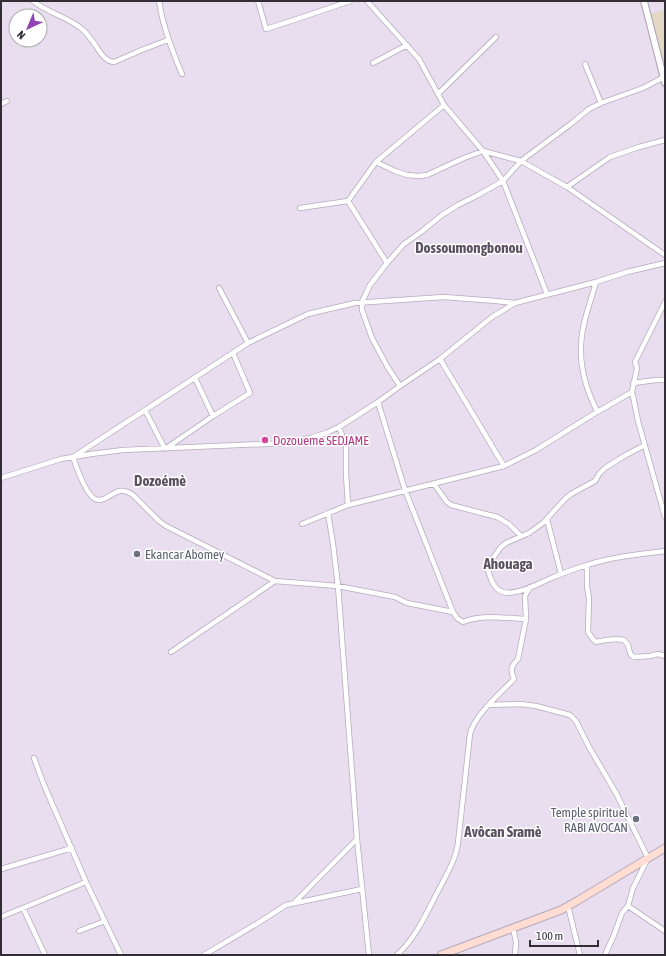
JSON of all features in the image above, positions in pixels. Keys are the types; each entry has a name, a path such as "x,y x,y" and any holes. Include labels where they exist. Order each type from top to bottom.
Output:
{"main road":[{"path":"441,955 568,906 665,848"}],"street":[{"path":"33,1 82,29 102,55 110,62 114,62 168,40"},
{"path":"159,1 168,40 182,74"},
{"path":"258,1 266,29 350,1"},
{"path":"367,1 419,59 444,105 483,151 503,181 547,294"},
{"path":"400,386 370,332 362,310 362,302 370,285 404,244 442,215 503,181 521,161 567,127 588,109 664,80 644,1"},
{"path":"438,94 496,37"},
{"path":"373,63 407,45"},
{"path":"585,64 601,103"},
{"path":"1,104 7,101"},
{"path":"300,208 348,201 376,162 444,105"},
{"path":"567,187 610,157 665,140"},
{"path":"376,162 407,175 419,176 427,175 483,151 521,161 567,187 665,255"},
{"path":"348,201 387,263"},
{"path":"1,478 61,459 91,454 123,450 288,443 326,433 340,427 378,402 440,359 492,317 515,304 547,294 596,282 626,272 665,263"},
{"path":"596,282 586,318 581,352 587,388 597,411"},
{"path":"219,288 248,343"},
{"path":"73,457 248,343 308,314 362,302 444,297 515,304"},
{"path":"665,302 635,362 637,368 632,392 638,421 665,517"},
{"path":"165,449 250,392 233,353"},
{"path":"440,359 504,466"},
{"path":"195,378 213,416"},
{"path":"634,383 665,380"},
{"path":"302,524 348,505 504,466 536,450 597,411 632,392"},
{"path":"378,402 405,490 453,612 457,618 463,622 485,617 526,619"},
{"path":"145,410 165,449"},
{"path":"340,427 346,446 345,462 348,505"},
{"path":"645,445 606,468 599,474 595,481 571,494 537,528 506,543 486,564 494,585 503,592 508,593 521,591 587,565 610,559 665,551"},
{"path":"73,457 82,482 95,500 102,500 119,491 129,492 166,526 275,581 338,586 395,597 407,603 453,612"},
{"path":"434,484 447,502 452,505 497,517 509,524 521,536"},
{"path":"328,513 338,586 357,839 369,955"},
{"path":"547,519 562,574"},
{"path":"587,565 587,586 589,599 588,632 593,640 596,642 620,639 624,640 628,645 630,653 635,657 658,654 665,656"},
{"path":"171,652 275,581"},
{"path":"397,955 418,931 456,854 470,734 474,723 514,679 511,672 513,663 518,660 526,619 524,596 530,587"},
{"path":"489,705 520,704 536,706 572,717 576,721 591,751 616,793 648,858 633,888 628,906 622,913 605,955"},
{"path":"34,758 44,785 86,882 121,955"},
{"path":"294,903 357,839"},
{"path":"1,869 72,848"},
{"path":"1,917 86,882"},
{"path":"204,955 286,905 362,889"},
{"path":"568,906 580,955"},
{"path":"628,906 665,931"},
{"path":"23,908 45,955"},
{"path":"79,931 104,921"},
{"path":"513,928 516,942 515,955"}],"shaded area":[{"path":"665,10 665,72 649,14"}],"place":[{"name":"Dozoueme SEDJAME","path":"265,440"},
{"name":"Ekancar Abomey","path":"137,554"},
{"name":"Temple spirituel RABI AVOCAN","path":"636,819"}],"district":[{"name":"Dossoumongbonou","path":"469,247"},
{"name":"Dozoémè","path":"160,480"},
{"name":"Ahouaga","path":"508,563"},
{"name":"Avôcan Sramè","path":"503,831"}]}
